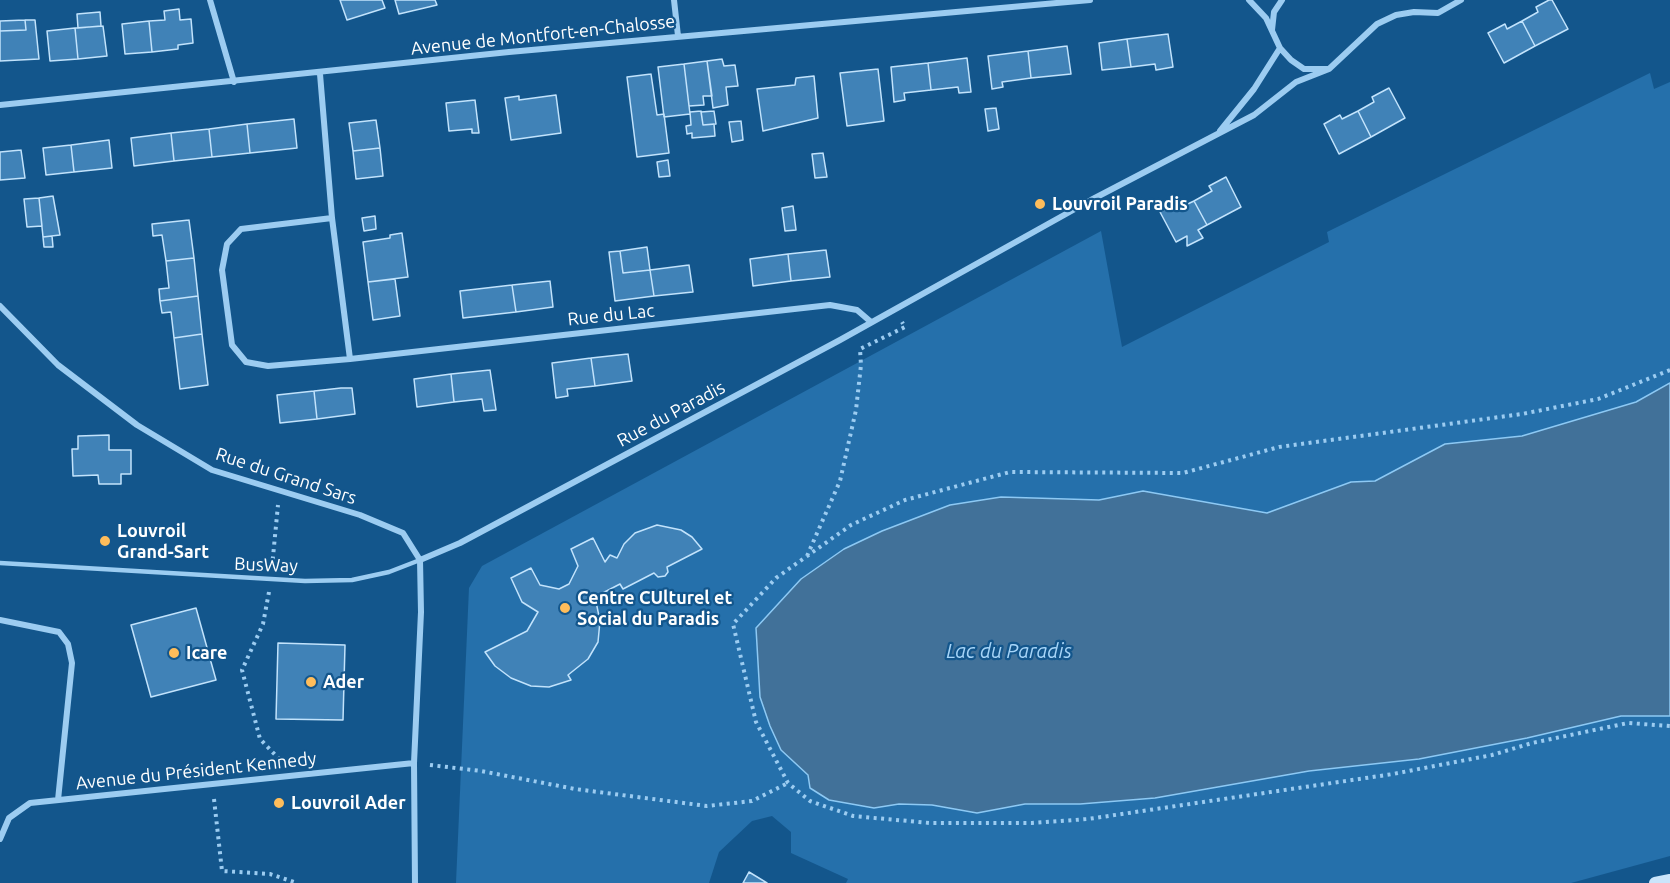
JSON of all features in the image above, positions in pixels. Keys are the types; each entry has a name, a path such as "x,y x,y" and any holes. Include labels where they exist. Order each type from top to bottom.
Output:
{"main road":[{"path":"1655,883 1670,880"}],"street":[{"path":"210,0 234,82"},
{"path":"674,0 678,36"},
{"name":"Avenue de Montfort-en-Chalosse","path":"0,105 320,74 509,52 1090,0"},
{"path":"1249,0 1266,18 1280,48 1290,60 1304,69 1329,69"},
{"path":"1272,30 1274,12 1282,0"},
{"name":"Rue du Paradis","path":"420,561 471,538 895,310 1091,200 1254,115 1296,82 1329,69 1354,48 1361,37 1396,15 1414,12 1438,13 1459,0"},
{"name":"Rue du Paradis","path":"1218,134 1254,89 1280,48"},
{"path":"320,74 332,218 350,358"},
{"name":"Rue du Lac","path":"332,218 241,229 227,244 222,270 231,345 246,362 268,366 350,358 830,305 857,310 871,322"},
{"name":"Rue du Grand Sars","path":"0,306 58,364 137,424 212,470 280,493 360,515 403,533 420,561"},
{"path":"415,883 414,763 422,612 420,561"},
{"path":"0,620 59,632 69,644 72,663 58,800"},
{"name":"Avenue du Président Kennedy","path":"0,839 9,818 30,803 414,763"}],"lane":[{"name":"BusWay","path":"0,563 271,580 352,580 389,572 420,561"}],"path":[{"path":"807,556 840,481 856,410 861,365 860,350 905,327 895,310"},
{"path":"1670,370 1598,399 1522,414 1279,447 1183,473 1010,472 905,500 851,525 776,578 733,624 756,722 788,783 810,801 853,816 930,823 1032,823 1088,819 1393,774 1492,755 1532,743 1628,723 1670,726"},
{"path":"280,493 271,580 263,624 242,670 260,739 295,775"},
{"path":"414,763 481,771 575,789 707,806 752,801 788,783"},
{"path":"212,783 222,871 270,874 297,883"}],"shaded area":[{"path":"1650,73 1654,89 1670,82 1670,856 1571,883 846,883 848,879 791,853 791,832 772,816 752,821 719,852 709,883 456,883 469,588 482,566 1101,231 1122,347 1329,242 1327,232"}],"water":[{"name":"Lac du Paradis","path":"1670,383 1670,716 1621,716 1527,738 1419,759 1309,771 1155,798 1080,804 1025,804 977,813 932,805 899,804 874,808 829,800 810,788 808,775 781,750 770,726 760,697 756,628 801,579 844,549 882,531 950,505 1001,497 1099,500 1143,491 1267,513 1351,482 1375,481 1445,444 1522,436 1636,402"}],"building":[{"path":"340,0 382,0 385,8 347,20"},
{"path":"395,0 435,0 437,5 399,14"},
{"path":"1552,0 1568,29 1535,46 1522,21 1538,12 1536,7"},
{"path":"179,9 180,20 191,19 193,43 178,45 178,49 152,52 149,21 165,20 164,11"},
{"path":"100,12 101,26 78,28 77,14"},
{"path":"25,20 35,20 39,59 0,61 0,31 26,30"},
{"path":"25,20 26,30 0,31 0,21"},
{"path":"149,21 152,52 125,54 122,24"},
{"path":"1522,21 1535,46 1504,63 1488,33 1505,24 1507,29"},
{"path":"103,26 107,56 78,59 75,28"},
{"path":"75,28 78,59 50,61 47,31"},
{"path":"1168,34 1173,67 1156,70 1155,64 1131,67 1127,39"},
{"path":"1127,39 1131,67 1102,70 1099,43"},
{"path":"1067,46 1071,74 1031,78 1028,51"},
{"path":"1028,51 1031,78 1002,82 1003,87 992,89 988,56"},
{"path":"967,58 971,92 959,93 958,87 931,90 928,63"},
{"path":"722,59 724,66 735,65 738,86 726,87 728,105 713,108 707,61"},
{"path":"707,61 712,96 703,96 704,105 689,106 684,64"},
{"path":"928,63 931,90 904,93 905,100 894,102 891,67"},
{"path":"684,64 690,114 664,117 658,67"},
{"path":"878,69 884,121 847,126 840,73"},
{"path":"651,74 657,115 664,114 669,153 637,157 627,77"},
{"path":"814,76 818,118 763,131 757,89 795,85 796,78"},
{"path":"1389,88 1405,118 1371,137 1358,111 1374,102 1372,97"},
{"path":"556,95 561,133 511,140 505,98 519,96 519,100"},
{"path":"475,100 479,133 472,133 472,129 449,131 446,103"},
{"path":"996,108 999,129 988,131 985,109"},
{"path":"701,111 703,125 714,124 715,136 692,138 692,133 687,134 686,126 691,125 690,112"},
{"path":"714,111 716,124 703,125 701,112"},
{"path":"1358,111 1371,137 1339,154 1324,124 1340,115 1342,119"},
{"path":"294,119 297,148 250,153 247,124"},
{"path":"376,120 380,148 353,151 349,123"},
{"path":"741,121 743,140 732,142 729,122"},
{"path":"247,124 250,153 212,157 209,129"},
{"path":"209,129 212,157 174,161 171,133"},
{"path":"171,133 174,161 134,166 131,138"},
{"path":"109,140 112,168 74,172 71,145"},
{"path":"71,145 74,172 46,175 43,148"},
{"path":"380,148 383,176 356,179 353,151"},
{"path":"21,150 25,178 0,180 0,152"},
{"path":"823,153 827,177 815,178 812,154"},
{"path":"668,160 670,176 659,177 657,162"},
{"path":"1226,177 1241,207 1207,225 1194,201 1212,191 1209,186"},
{"path":"53,196 60,235 43,237 39,198"},
{"path":"39,198 42,226 27,227 24,199"},
{"path":"1194,201 1207,225 1198,230 1203,238 1187,246 1187,236 1176,242 1160,212 1177,203 1179,208"},
{"path":"793,206 796,230 785,231 782,208"},
{"path":"375,216 376,229 364,231 362,218"},
{"path":"189,220 194,258 166,261 162,235 153,236 152,224"},
{"path":"402,233 408,277 368,282 363,242 390,238 390,235"},
{"path":"52,236 53,247 44,247 43,237"},
{"path":"647,247 650,270 623,273 620,251"},
{"path":"826,250 830,277 791,281 788,254"},
{"path":"620,251 623,273 650,270 654,296 615,301 609,252"},
{"path":"788,254 791,281 753,286 750,259"},
{"path":"194,258 198,296 160,301 159,289 169,288 166,261"},
{"path":"689,265 693,292 654,296 650,270"},
{"path":"395,279 400,316 373,320 368,282"},
{"path":"550,281 553,307 516,312 512,285"},
{"path":"512,285 516,312 463,318 460,291"},
{"path":"198,296 202,334 174,338 171,312 162,313 160,301"},
{"path":"202,334 208,385 180,389 174,338"},
{"path":"628,354 632,381 595,386 591,358"},
{"path":"591,358 595,386 567,389 568,396 556,398 552,363"},
{"path":"490,370 496,410 484,411 482,399 454,402 451,374"},
{"path":"451,374 454,402 417,407 414,379"},
{"path":"352,388 355,414 317,419 314,391"},
{"path":"314,391 317,419 280,423 277,395"},
{"path":"109,435 109,450 131,450 131,474 121,474 121,484 99,484 98,475 73,476 72,449 78,449 78,436"},
{"name":"Centre CUlturel et Social du Paradis","path":"657,525 681,530 692,537 702,549 667,567 668,572 665,576 658,577 654,573 623,589 620,584 595,597 600,621 598,642 588,659 568,675 571,680 549,687 531,686 511,678 495,666 485,652 527,631 538,612 522,602 511,578 531,568 540,585 559,589 569,584 578,566 571,549 593,538 605,562 610,555 617,558 624,544 635,533"},
{"name":"Icare","path":"196,608 216,680 151,697 131,625"},
{"name":"Ader","path":"278,643 345,645 343,720 276,719"},
{"path":"749,872 767,883 743,883"}],"place":[{"name":"Louvroil Paradis","path":"1040,204"},
{"name":"Louvroil Grand-Sart","path":"105,541"},
{"name":"Centre CUlturel et Social du Paradis","path":"565,608"},
{"name":"Icare","path":"174,653"},
{"name":"Ader","path":"311,682"},
{"name":"Louvroil Ader","path":"279,803"}]}
